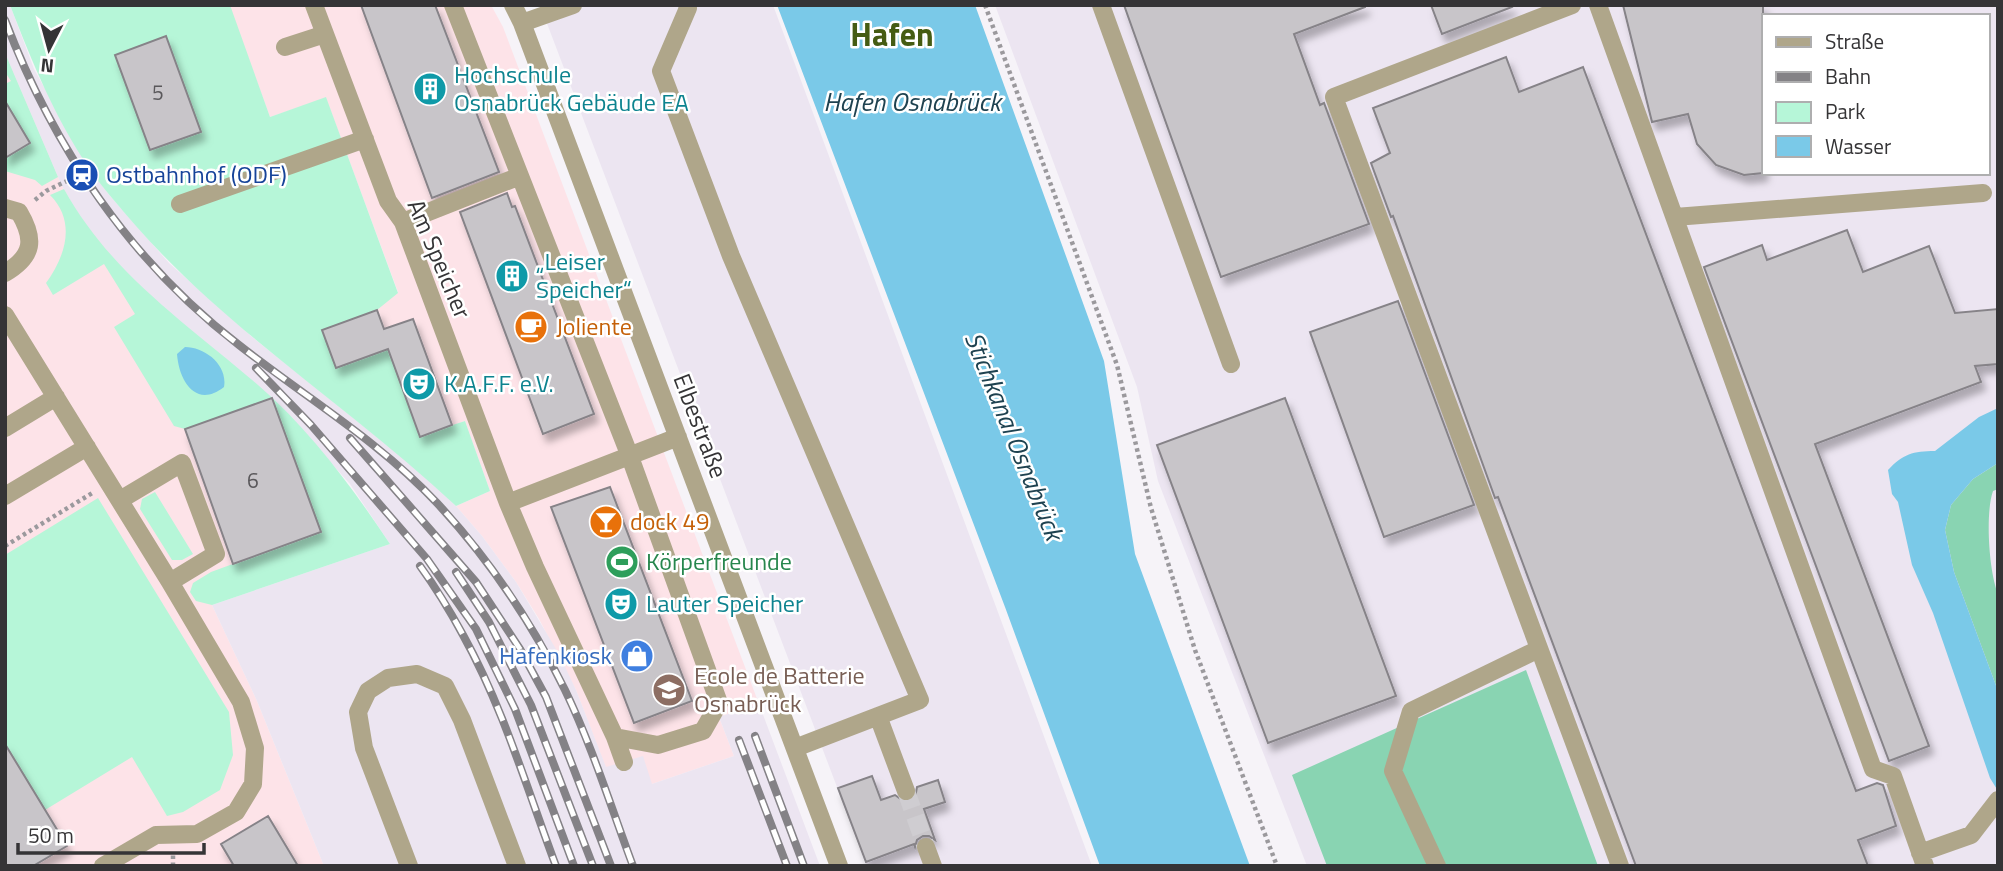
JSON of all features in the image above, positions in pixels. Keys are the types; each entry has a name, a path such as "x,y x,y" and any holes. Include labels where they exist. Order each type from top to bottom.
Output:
{"street":[{"name":"Am Speicher","path":"314,5 388,201 403,222 508,503 624,762"},
{"path":"453,5 629,454 719,703 703,731 658,745 615,737"},
{"name":"Elbestraße","path":"513,5 839,866"},
{"path":"522,23 573,5"},
{"path":"687,5 661,71 731,256 920,700 795,748"},
{"path":"1101,5 1231,364"},
{"path":"1572,5 1334,97 1620,866"},
{"path":"1598,5 1873,769 1893,776 1922,860 1971,835 1998,800"},
{"path":"285,47 325,34"},
{"path":"180,204 365,138"},
{"path":"403,222 520,176"},
{"path":"1675,218 1983,193"},
{"path":"5,273 18,265 30,250 29,229 12,210"},
{"path":"5,315 185,606 241,702 255,748 253,783 236,812 197,834 156,835 103,866"},
{"path":"5,427 56,397"},
{"path":"508,503 678,436"},
{"path":"5,496 87,447"},
{"path":"120,500 182,463 216,554 170,582"},
{"path":"1437,866 1393,771 1411,711 1539,649"},
{"path":"410,866 364,748 358,712 368,691 388,678 417,674 445,686 461,720 517,866"},
{"path":"878,716 906,791"},
{"path":"926,847 933,866"}],"path":[{"path":"985,5 1117,365 1151,508 1195,650 1277,866"},
{"path":"12,210 74,178"},
{"path":"5,546 109,483"}],"shaded area":[{"path":"5,5 10,5 34,69 89,168 169,263 251,336 417,469 456,506 482,536 516,582 559,654 606,767 643,756 652,784 734,756 719,717 759,704 820,866 324,866 257,701 212,605 390,544 350,484 272,398 178,321 121,268 80,217 61,184 5,53"},
{"path":"491,5 503,27 759,704 719,717 734,756 652,784 624,762 606,768 576,690 539,619 516,582 456,506 490,491 465,421 420,437 336,368 322,330 398,292 326,98 270,117 229,6"},
{"path":"540,5 773,5 1092,866 867,866"},
{"path":"995,5 1998,5 1998,866 1307,866 1158,481 1137,387"},
{"path":"5,53 61,184 80,217 272,398 311,439 212,605 257,701 324,866 5,866"}],"green space":[{"path":"10,5 230,5 270,117 326,97 398,293 377,310 322,330 336,368 388,349 419,436 465,421 490,491 456,506 376,436 251,336 173,265 106,191 77,149 45,89"},
{"path":"5,53 58,177 42,186 35,180 5,171 5,158 30,143 5,101 5,84 11,81 5,72"},
{"path":"64,189 104,247 127,272 277,402 313,440 361,501 390,544 212,605 196,601 190,592 193,583 211,572 320,532 272,398 185,429 174,426 114,327 135,314 104,264 53,295 46,283 63,251 66,228 58,205 50,195"},
{"path":"1998,463 1998,489 1993,491 1989,514 1989,543 1998,594 1998,691 1954,572 1945,530 1951,505 1973,479"},
{"path":"155,492 193,554 182,560 172,560 140,509 142,499"},
{"path":"98,498 229,712 233,755 220,790 183,812 167,816 132,757 45,810 5,744 5,555"},
{"path":"1526,670 1598,866 1327,866 1292,775"}],"water":[{"name":"Hafen Osnabrück","path":"777,5 975,5 1104,361 1135,554 1250,866 1100,866"},
{"path":"185,347 200,350 214,359 222,371 224,387 205,395 191,389 178,364 177,354"},
{"path":"1998,408 1998,463 1973,479 1951,505 1945,530 1954,572 1998,691 1998,791 1990,778 1933,613 1912,565 1888,470 1909,454 1935,451 1979,417"}],"building":[{"name":"Hochschule Osnabrück Gebäude EA","path":"361,5 435,5 499,172 432,198"},
{"path":"1124,5 1365,5 1294,34 1320,105 1324,103 1369,224 1221,277"},
{"path":"1431,5 1511,5 1512,7 1442,34"},
{"path":"1623,5 1763,5 1762,173 1744,175 1716,165 1697,144 1688,114 1652,122"},
{"path":"166,36 201,132 150,150 115,55"},
{"path":"1506,57 1519,92 1583,67 1856,791 1877,783 1883,785 1896,826 1858,840 1868,866 1636,866 1498,497 1495,498 1393,216 1391,217 1371,163 1390,153 1373,108"},
{"path":"5,101 30,143 5,158"},
{"name":"„Leiser Speicher“","path":"507,193 512,207 515,206 594,414 543,434 460,212"},
{"path":"1847,230 1863,272 1929,246 1955,313 1998,309 1998,364 1975,366 1981,382 1815,444 1929,746 1889,761 1704,267 1762,245 1767,260"},
{"path":"1398,301 1474,505 1384,537 1310,332"},
{"path":"377,310 384,329 413,319 452,425 420,437 388,349 336,368 322,330"},
{"path":"272,398 321,532 233,564 185,429"},
{"path":"1285,398 1396,696 1268,743 1157,445"},
{"name":"Lauter Speicher","path":"610,487 692,701 634,723 551,507"},
{"path":"5,744 67,846 33,866 5,866"},
{"path":"872,776 881,800 895,795 905,802 915,798 917,787 938,780 945,802 924,809 935,840 923,836 917,840 915,847 914,844 866,862 838,788"},
{"path":"268,816 298,866 234,866 221,844"}],"tunnel":[{"path":"906,791 926,847"}],"railway":[{"path":"5,20 24,67 72,157 130,239 164,277 239,345 391,459 437,503 474,546 523,615 565,690 593,755 633,866"},
{"path":"256,368 311,425 427,559 476,629 515,709 574,866"},
{"path":"350,438 476,582 520,649 546,697 611,866"},
{"path":"420,566 477,662 514,749 556,866"},
{"path":"456,572 489,622 531,705 593,866"},
{"path":"755,736 804,866"},
{"path":"739,740 787,866"}],"place":[{"name":"Hochschule Osnabrück Gebäude EA","path":"430,89"},
{"name":"Ostbahnhof (ODF)","path":"82,175"},
{"name":"„Leiser Speicher“","path":"512,276"},
{"name":"Joliente","path":"531,327"},
{"name":"K.A.F.F. e.V.","path":"419,384"},
{"name":"dock 49","path":"606,522"},
{"name":"Körperfreunde","path":"622,562"},
{"name":"Lauter Speicher","path":"621,604"},
{"name":"Hafenkiosk","path":"637,656"},
{"name":"Ecole de Batterie Osnabrück","path":"669,690"}],"district":[{"name":"Hafen","path":"892,35"}],"water label":[{"name":"Stichkanal Osnabrück","path":"1014,436"}]}
